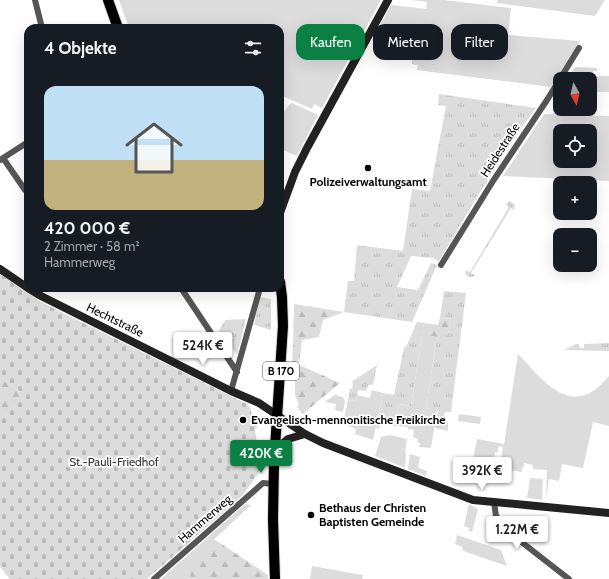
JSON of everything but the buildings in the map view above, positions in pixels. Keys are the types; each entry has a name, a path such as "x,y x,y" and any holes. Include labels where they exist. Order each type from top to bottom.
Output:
{"main road":[{"path":"108,0 117,24"},
{"name":"B 170","path":"275,579 273,484 283,326 281,292"}],"street":[{"path":"35,0 41,24"},
{"path":"284,202 306,148 388,0"},
{"name":"Heidestraße","path":"441,264 579,48"},
{"path":"24,145 2,159 24,189"},
{"name":"Hechtstraße","path":"0,269 24,285"},
{"name":"Hechtstraße","path":"34,292 232,391 259,403 305,434 323,443 468,498 494,502 609,513"},
{"path":"184,292 237,372"},
{"path":"232,391 259,292"},
{"path":"275,450 288,439 305,434"},
{"name":"Hammerweg","path":"154,579 263,483 273,484"},
{"path":"494,502 496,516 515,538 569,579"}],"green space":[{"path":"119,0 381,0 365,29 365,24 296,24 296,60 348,60 322,108 314,104 312,109 284,97 284,24 128,24"},
{"path":"412,0 444,0 511,8 508,35 580,41 560,72 553,72 553,84 551,87 432,72 435,60 443,60 443,24 380,24 391,5 426,9 427,2"},
{"path":"497,0 605,0 595,16 497,3"},
{"path":"412,60 435,60 432,72 417,70 418,65 412,64"},
{"path":"575,67 597,68 597,71 593,72 572,72"},
{"path":"597,76 609,76 609,92 597,92"},
{"path":"439,94 536,108 498,164 439,261 433,258 411,256 397,287 418,290 431,263 437,265 412,322 344,312 348,281 354,281 357,245 403,251 412,189 430,191 446,106 438,105"},
{"path":"292,103 318,115 297,156 284,151 284,111"},
{"path":"544,114 553,114 553,116 609,116 609,181 597,180 597,176 553,176 553,178 503,176"},
{"path":"510,201 515,205 514,210 511,208 471,273 475,275 473,277 469,277 465,274 466,270 470,272 509,207 506,204"},
{"name":"St.-Pauli-Friedhof","path":"0,274 39,301 249,405 257,428 255,429 257,443 259,444 262,463 260,471 243,495 147,579 10,579 0,567 0,421 26,395 0,378"},
{"path":"444,291 466,293 451,412 445,412 444,416 444,422 448,423 448,431 435,428 438,411 426,408 437,337 448,334 451,319 440,318"},
{"path":"260,297 271,299 271,330 254,325"},
{"path":"294,304 344,312 323,320 319,337 302,340 299,365 340,383 303,414 297,407 299,405 295,395 295,381 291,379"},
{"path":"440,318 451,319 448,335 437,337 431,336 431,324 438,325"},
{"path":"246,319 237,355 229,343 224,344 217,334 225,320"},
{"path":"417,322 424,323 411,406 399,404 395,426 381,421 379,429 376,428 383,393 394,395 404,348 407,345"},
{"path":"424,323 431,324 431,336 437,337 426,408 437,410 431,448 419,447 420,443 417,442 418,439 413,437 414,430 408,429 408,427 395,426 399,404 411,406"},
{"path":"609,343 609,351 564,350 576,344 578,344 580,348 584,348 584,344"},
{"path":"518,354 551,387 561,393 571,396 582,396 593,391 609,376 609,426 593,422 583,468 562,464 559,481 549,479 546,500 547,470 533,469 533,465 524,463 522,472 500,469 503,447 499,446 497,453 495,452 494,459 479,457 478,461 473,460 477,439 504,444"},
{"path":"377,365 373,385 368,385 366,391 358,390 356,401 348,400 350,388 352,389 353,383 351,382"},
{"path":"0,378 26,395 0,421"},
{"path":"372,390 383,393 373,440 355,434 356,429 343,424 348,400 356,401 357,395 370,398"},
{"path":"336,394 343,397 345,401 343,412 335,410 336,404 325,402"},
{"path":"459,414 481,417 480,424 458,421"},
{"path":"390,435 407,439 405,468 375,456 381,437"},
{"path":"410,454 420,457 418,468 427,471 426,476 408,469"},
{"path":"530,478 543,479 542,500 527,498"},
{"path":"245,504 251,505 192,560 190,579 161,579"},
{"path":"469,504 478,509 472,532 469,531 469,528 464,526"},
{"path":"457,535 501,550 507,566 463,551 462,547 455,544"},
{"path":"214,539 268,575 268,579 190,579 191,560"},
{"path":"312,566 363,575 362,579 310,579"}],"place":[{"name":"Polizeiverwaltungsamt","path":"368,168"},
{"name":"Evangelisch-mennonitische Freikirche","path":"243,420"},
{"name":"Bethaus der Christen Baptisten Gemeinde","path":"311,515"}]}
